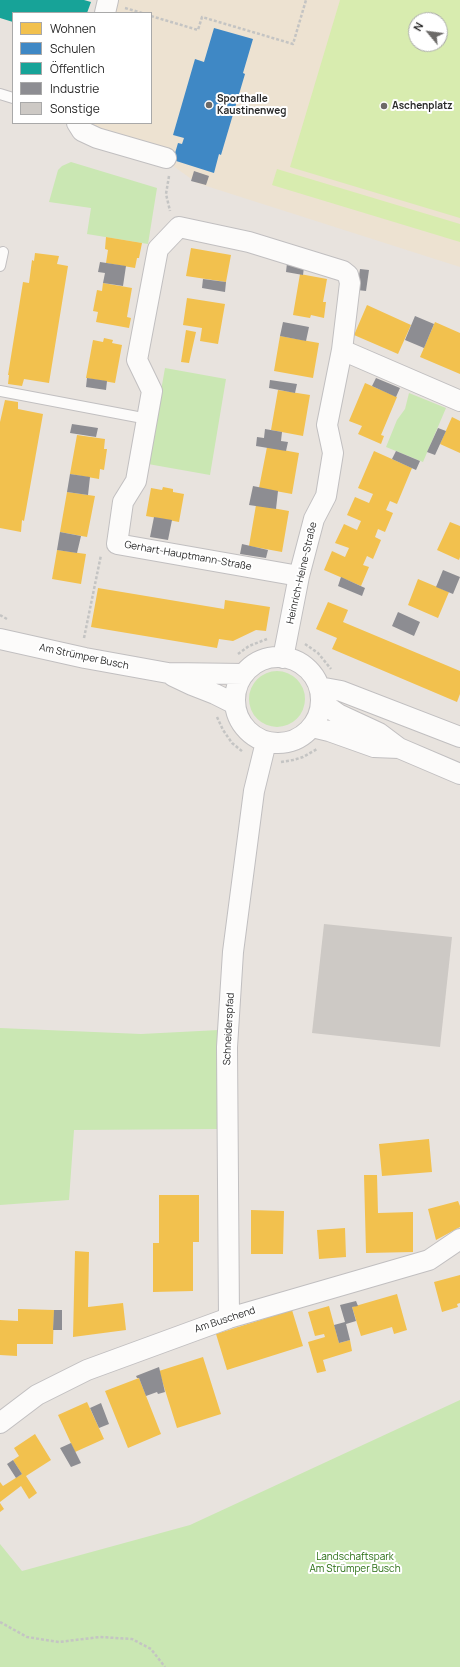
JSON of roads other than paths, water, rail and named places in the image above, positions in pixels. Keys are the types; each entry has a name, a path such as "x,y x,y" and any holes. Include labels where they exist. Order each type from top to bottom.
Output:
{"street":[{"path":"105,12 108,0"},
{"path":"78,124 82,131 97,138 168,165"},
{"name":"Gerhart-Hauptmann-Straße","path":"300,576 117,544 123,502 136,481 152,391 137,360 158,249 179,227 249,242 336,268 343,271 348,276 350,283"},
{"name":"Heinrich-Heine-Straße","path":"283,658 300,576 314,519 326,496 333,453 327,425 342,350 350,283"},
{"path":"342,350 460,401"},
{"name":"Am Strümper Busch","path":"0,639 85,658 168,673 244,674"},
{"path":"320,729 318,715 320,695 314,677 306,667 295,661 283,658 272,658 261,661 252,666 238,683 234,704 238,717 244,728 254,736 264,751 278,744 291,742 320,729 374,747 399,748"},
{"name":"Am Strümper Busch","path":"168,673 234,704"},
{"path":"320,695 341,690 459,734"},
{"path":"320,695 338,714 379,733 399,748 460,774"},
{"name":"Schneiderspfad","path":"228,1318 227,1047 233,952 254,791 264,751"},
{"name":"Am Buschend","path":"0,1423 37,1394 87,1370 228,1318 429,1260 460,1239"}],"lane":[{"path":"0,94 12,98"},
{"path":"0,266 3,252"},
{"path":"0,391 148,419"}],"place":[{"name":"Sporthalle Kaustinenweg","path":"209,105"},
{"name":"Aschenplatz","path":"384,106"}],"park label":[{"name":"Landschaftspark Am Strümper Busch","path":"355,1562"}]}
